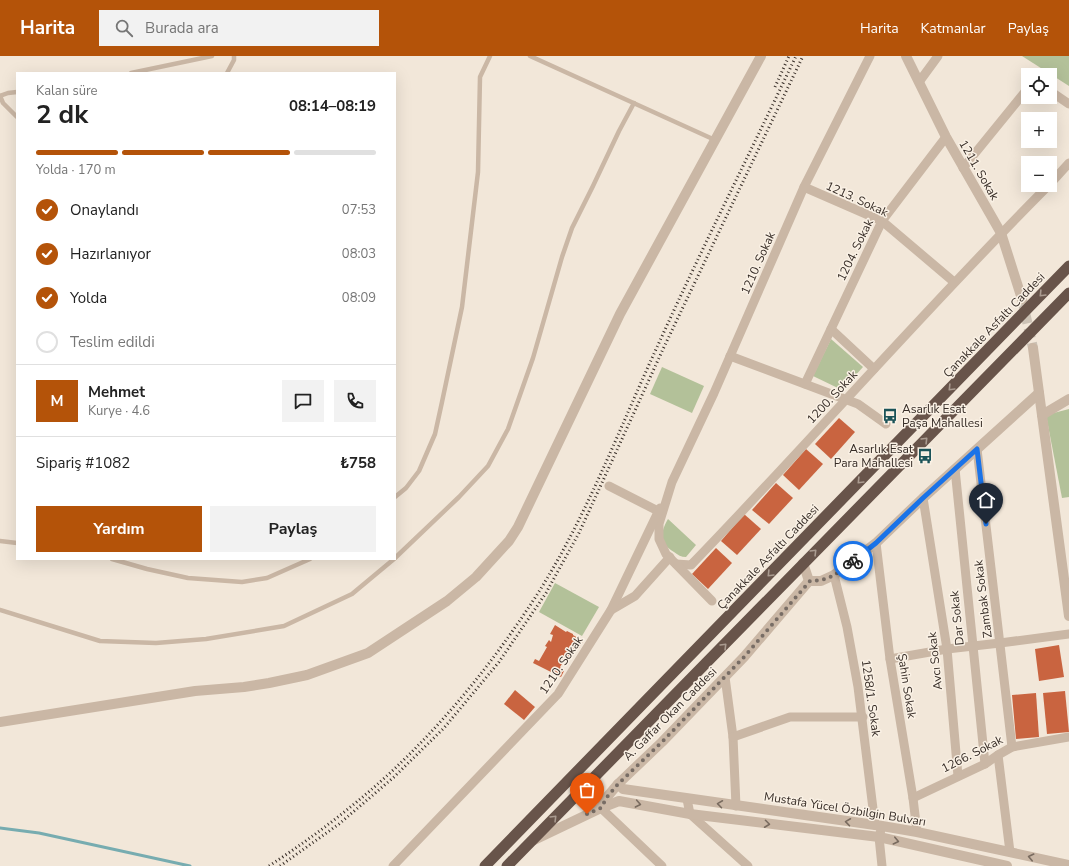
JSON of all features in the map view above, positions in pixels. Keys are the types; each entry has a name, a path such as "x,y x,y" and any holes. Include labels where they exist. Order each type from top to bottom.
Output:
{"highway":[{"name":"Çanakkale Asfaltı Caddesi","path":"485,866 1069,266"},
{"path":"507,866 1069,293"}],"street":[{"path":"0,722 195,691 244,687 307,675 368,653 447,601 476,577 509,541 518,527 578,403 604,345 761,56"},
{"name":"1210. Sokak","path":"393,866 558,694 611,610 730,356 804,187 870,56"},
{"name":"1211. Sokak","path":"906,56 946,137 1001,233 1022,299"},
{"path":"919,82 938,56"},
{"path":"1057,96 1069,104"},
{"path":"963,168 1021,97"},
{"name":"1204. Sokak","path":"805,384 882,221 946,137"},
{"name":"1200. Sokak","path":"1057,176 1069,163"},
{"name":"1213. Sokak","path":"804,187 882,221 954,282"},
{"name":"1200. Sokak","path":"673,561 691,565 954,282 1041,192"},
{"path":"831,329 874,369"},
{"path":"1033,348 1069,616"},
{"path":"730,356 858,404 886,424"},
{"path":"803,564 810,581 821,581 834,575 876,543 923,498 1039,393"},
{"path":"1042,415 1069,399"},
{"name":"Zambak Sokak","path":"977,449 1012,747"},
{"name":"Dar Sokak","path":"955,469 985,764"},
{"name":"1210. Sokak","path":"672,482 660,524 659,539 666,554 712,602"},
{"path":"609,486 658,511"},
{"name":"Avcı Sokak","path":"923,498 947,649 958,776"},
{"name":"Şahin Sokak","path":"876,543 890,659 913,798 917,832"},
{"path":"611,610 635,596 673,561"},
{"name":"1258/1. Sokak","path":"834,575 847,627 863,717 879,826 882,866"},
{"name":"A. Gaffar Okan Caddesi","path":"601,808 607,797 620,787 726,677 810,581"},
{"path":"890,659 947,649 1000,644 1069,634"},
{"path":"726,677 733,737 736,806"},
{"path":"733,737 790,717 863,717"},
{"name":"1266. Sokak","path":"913,798 985,764 1012,747 1069,737"},
{"path":"998,755 1010,852"},
{"path":"530,842 619,801 620,787"},
{"name":"Mustafa Yücel Özbilgin Bulvarı","path":"620,787 687,799 917,832 1069,865"},
{"path":"687,799 690,814 748,866"},
{"name":"Mustafa Yücel Özbilgin Bulvarı","path":"619,801 690,814 880,837 1007,866"},
{"path":"601,808 662,866"}],"lane":[{"path":"149,71 212,56"},
{"path":"228,72 234,60 234,56"},
{"path":"396,496 406,488 419,471 435,434 442,402 462,307 477,180 480,77 490,56"},
{"path":"530,56 715,140"},
{"path":"16,92 0,96 3,102 16,116"},
{"path":"396,556 459,497 488,466 508,429 533,358 562,257 572,228 619,131 634,104"},
{"path":"0,540 16,543"},
{"path":"116,560 188,578 242,582 266,578 308,560"},
{"path":"0,610 100,641 156,644 206,639 284,626 352,594 392,560"}],"green space":[{"path":"1022,56 1069,56 1069,86 1057,78 1057,68 1041,68"},
{"path":"831,339 863,367 842,390 813,376"},
{"path":"662,367 704,386 692,413 650,394"},
{"path":"1069,409 1069,497 1062,498 1046,415"},
{"path":"668,519 696,545 686,557 681,556 669,549 663,541 662,533"},
{"path":"555,583 599,607 582,636 539,612"}],"building":[{"path":"839,418 855,432 831,459 815,444"},
{"path":"806,449 823,464 799,490 783,475"},
{"path":"776,483 793,498 769,524 752,510"},
{"path":"744,514 761,529 737,555 721,541"},
{"path":"716,548 732,563 708,589 692,574"},
{"path":"555,625 583,641 579,648 576,647 574,651 572,649 570,653 572,655 569,660 565,659 560,667 564,671 561,677 533,663 535,659 539,661 547,647 545,646 549,640 551,642 553,635 550,634"},
{"path":"1059,645 1064,677 1039,681 1035,649"},
{"path":"515,690 535,707 524,720 504,704"},
{"path":"1065,691 1069,732 1047,734 1043,693"},
{"path":"1036,693 1039,737 1016,739 1012,695"}],"waterway":[{"path":"0,828 39,833 190,866"}],"tunnel":[{"path":"1022,299 1033,348"}],"railway":[{"path":"775,87 789,56"},
{"path":"269,866 347,810 390,773 452,709 489,663 524,615 557,561 573,531 603,469 675,309 796,56"},
{"path":"280,866 339,824 394,777 444,728 499,662 546,593 579,533 664,347 803,56"}],"way so far":[{"path":"587,814 601,808 607,797 618,784 662,742 744,657 810,581 821,581 834,575 853,561"}],"place":[{"name":"Asarlık Esat Paşa Mahallesi","path":"890,416"},
{"name":"Asarlık Esat Para Mahallesi","path":"925,456"}],"route":[{"path":"853,561 876,543 977,449 986,524"}]}
